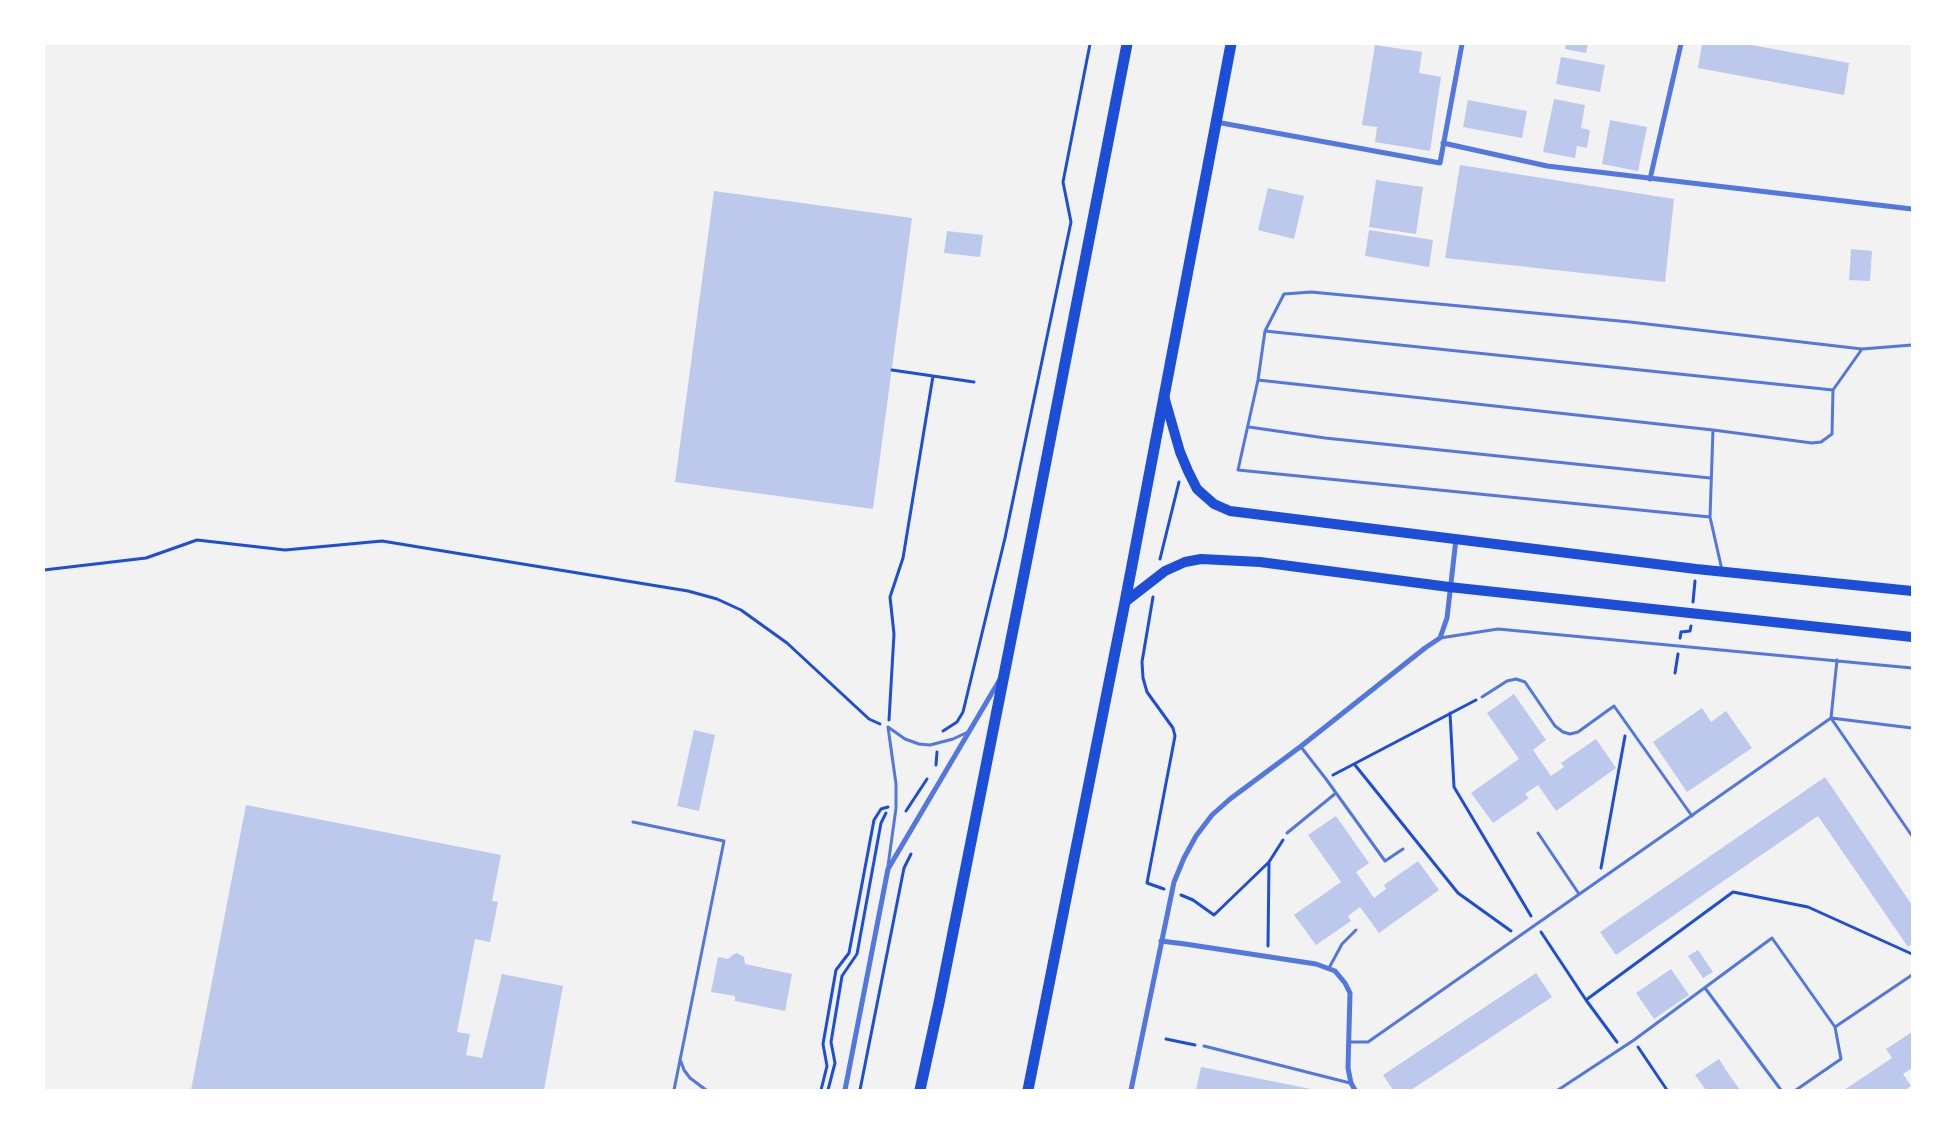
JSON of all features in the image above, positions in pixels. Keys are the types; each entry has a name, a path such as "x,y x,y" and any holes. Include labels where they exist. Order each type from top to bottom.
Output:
{"highway":[{"path":"920,1090 941,994 1127,44"},
{"path":"1028,1090 1125,602 1231,44"}],"main road":[{"path":"1164,396 1185,464 1198,489 1214,504 1230,511 1722,571 1912,591"},
{"path":"1125,602 1165,572 1185,562 1202,559 1260,562 1449,587 1912,637"}],"street":[{"path":"1216,122 1440,163 1462,44"},
{"path":"1650,179 1681,44"},
{"path":"1443,143 1547,166 1912,208"},
{"path":"1132,1090 1172,892 1184,858 1196,836 1212,815 1230,799 1440,638 1446,618 1456,539"},
{"path":"844,1090 888,869 1004,672"},
{"path":"1161,942 1316,964 1335,972 1350,993 1348,1068 1351,1083 1355,1090"}],"lane":[{"path":"1710,517 1238,470 1258,380 1265,331 1284,294 1311,292 1630,322 1862,349 1912,345"},
{"path":"1265,331 1833,390"},
{"path":"1258,380 1712,430 1812,443 1821,442 1832,434 1833,390 1862,349"},
{"path":"1249,426 1325,438 1710,478"},
{"path":"1712,430 1710,517 1722,571"},
{"path":"1440,638 1498,629 1912,668"},
{"path":"1837,660 1831,718 1912,836"},
{"path":"1482,696 1507,681 1516,679 1525,682 1555,726 1563,732 1570,734 1578,732 1614,706 1692,816"},
{"path":"1349,1042 1368,1042 1831,718 1912,728"},
{"path":"888,727 905,739 919,744 952,739 971,730"},
{"path":"888,727 896,784 896,808 888,869"},
{"path":"1300,747 1326,779 1384,861 1403,849"},
{"path":"1287,834 1336,793"},
{"path":"633,822 665,827 724,841 674,1090"},
{"path":"1538,833 1579,894"},
{"path":"1329,969 1342,944 1356,930"},
{"path":"1558,1090 1634,1040 1772,938 1835,1027 1841,1059 1796,1090"},
{"path":"1835,1027 1912,976"},
{"path":"1705,988 1781,1090"},
{"path":"1204,1046 1351,1083"},
{"path":"680,1059 684,1070 690,1078 706,1090"}],"path":[{"path":"821,1090 827,1066 823,1044 836,970 849,953 874,820 880,809 887,806 906,812 936,765 938,757 934,735 958,722 964,712 1005,538 1071,222 1063,182 1090,44"},
{"path":"892,370 974,382"},
{"path":"44,570 146,558 197,540 285,550 382,541 688,591 717,599 741,610 787,643 869,720 888,727 894,634 890,597 903,558 933,376"},
{"path":"1185,464 1175,495 1156,578 1142,662 1143,678 1147,692 1173,728 1175,736 1148,883 1193,900 1214,915 1269,862 1287,834"},
{"path":"1326,779 1482,696"},
{"path":"1450,713 1454,787 1536,924 1621,1049"},
{"path":"1598,881 1627,725"},
{"path":"1355,765 1458,893 1520,937"},
{"path":"860,1090 904,868 913,850"},
{"path":"1268,957 1269,862"},
{"path":"1586,1000 1733,892 1808,907 1906,953 1912,954"},
{"path":"1166,1039 1204,1046"},
{"path":"1634,1040 1667,1090"}],"building":[{"path":"1566,44 1588,44 1586,53 1565,49"},
{"path":"1702,44 1746,44 1849,63 1844,95 1698,68"},
{"path":"1375,45 1422,52 1419,73 1441,77 1430,151 1375,142 1377,127 1362,125"},
{"path":"1561,57 1605,65 1600,92 1556,84"},
{"path":"1554,99 1585,105 1581,128 1590,130 1587,148 1577,146 1575,158 1543,152"},
{"path":"1468,100 1527,111 1522,138 1463,127"},
{"path":"1610,120 1647,127 1638,171 1602,164"},
{"path":"1460,165 1674,199 1665,282 1445,258"},
{"path":"1376,180 1423,187 1416,234 1369,227"},
{"path":"1268,188 1304,196 1294,239 1258,230"},
{"path":"714,191 912,218 873,509 675,482"},
{"path":"1369,230 1433,240 1429,267 1365,256"},
{"path":"947,231 983,235 980,257 944,253"},
{"path":"1851,249 1872,251 1870,281 1849,280"},
{"path":"1514,694 1546,740 1533,750 1551,776 1564,767 1561,763 1596,739 1616,768 1556,811 1538,785 1525,794 1529,798 1493,823 1471,793 1519,759 1487,713"},
{"path":"1702,708 1711,722 1726,711 1752,748 1687,792 1653,742"},
{"path":"694,730 715,735 699,811 677,806"},
{"path":"1825,777 1912,905 1912,944 1908,947 1818,816 1616,955 1600,932"},
{"path":"246,805 501,855 492,901 498,902 490,942 475,939 457,1032 470,1034 466,1055 482,1058 502,974 563,986 544,1090 191,1090"},
{"path":"1336,816 1369,863 1356,872 1374,898 1386,889 1384,885 1418,861 1439,890 1379,933 1360,907 1348,916 1351,921 1316,945 1294,915 1341,882 1308,835"},
{"path":"1698,950 1713,972 1703,978 1688,956"},
{"path":"737,953 744,957 745,964 792,974 785,1011 735,1001 735,996 711,992 718,957 728,959"},
{"path":"1671,969 1689,995 1654,1019 1636,993"},
{"path":"1536,973 1552,997 1411,1090 1393,1090 1383,1075"},
{"path":"1912,1032 1912,1068 1903,1074 1911,1086 1905,1090 1844,1090 1892,1058 1886,1049"},
{"path":"1719,1059 1740,1090 1706,1090 1695,1075"},
{"path":"1201,1067 1311,1089 1311,1090 1196,1090"}]}
